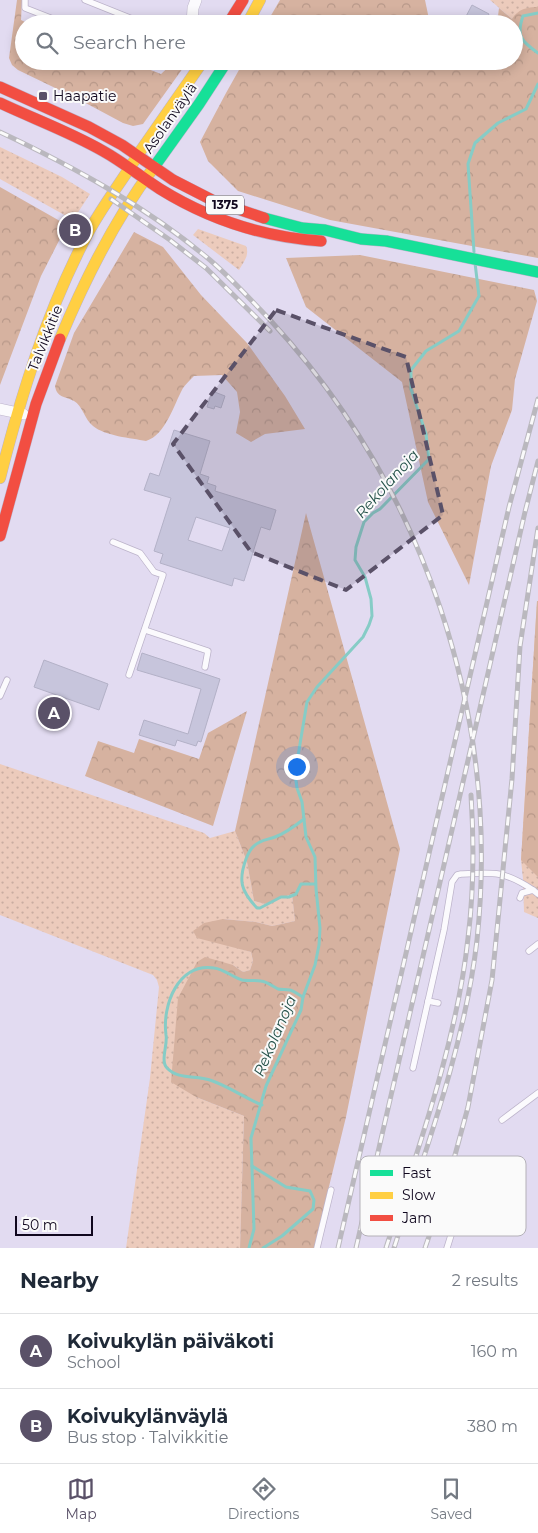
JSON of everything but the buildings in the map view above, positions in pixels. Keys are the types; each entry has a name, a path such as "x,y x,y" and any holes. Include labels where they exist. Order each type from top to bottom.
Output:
{"main road":[{"path":"234,15 243,0"},
{"path":"252,15 260,0"},
{"name":"Asolanväylä","path":"137,156 197,70"},
{"name":"Asolanväylä","path":"154,167 199,104 220,70"},
{"name":"1375","path":"0,87 88,127 122,145 173,180 214,201 254,216 302,228 325,230 386,241 538,272"},
{"path":"0,104 103,151 192,208 225,222 279,237 302,240 326,241 361,238"},
{"name":"Talvikkitie","path":"0,478 18,412 60,291 88,233 137,156"},
{"name":"Talvikkitie","path":"0,536 33,416 63,331 111,233 154,167"}],"street":[{"path":"193,15 196,0"},
{"path":"0,409 33,416"}],"lane":[{"path":"25,0 25,8 43,15"},
{"path":"85,0 124,15"},
{"path":"113,542 140,553 154,572 163,575 129,675"},
{"path":"144,630 208,651 204,667"},
{"path":"0,696 7,680"},
{"path":"413,1068 444,930 452,882 457,875 491,872 517,879 536,892"},
{"path":"520,898 522,894 536,892"},
{"path":"529,951 538,944"},
{"path":"428,1001 438,1003"},
{"path":"502,1120 538,1093"},
{"path":"317,1248 331,1190"},
{"path":"447,1248 451,1236"}],"highlighted area":[{"path":"276,310 406,357 443,515 346,590 251,552 173,444"}],"shaded area":[{"path":"490,0 538,0 538,7 534,7 519,15 507,15"},
{"path":"0,147 62,177 90,194 75,217 68,217 0,179"},
{"path":"198,229 246,246 247,256 239,270 193,235"},
{"path":"537,601 538,918 524,912 521,860"},
{"path":"0,764 204,833 210,838 235,831 247,862 254,901 265,904 292,894 295,921 272,926 256,922 223,919 235,947 251,952 253,961 250,970 243,972 233,965 196,1097 244,1116 240,1248 126,1248 150,1078 159,987 153,975 0,915"}],"green space":[{"path":"17,0 22,0 21,15 15,15 15,68 9,58"},
{"path":"280,0 425,0 428,15 271,15"},
{"path":"538,7 538,258 330,220 238,191 208,161 200,142 239,70 523,70 523,15 515,15 523,9"},
{"path":"499,8 507,15 498,15"},
{"path":"18,70 151,70 161,74 165,70 182,70 143,124 133,126 123,123"},
{"path":"0,187 67,225 41,276 0,385"},
{"path":"134,232 163,247 201,295 247,343 285,396 305,429 265,434 251,442 236,433 240,412 237,392 222,375 194,376 183,388 164,426 153,438 146,441 118,436 98,429 90,423 77,403 58,393 55,386 74,333"},
{"path":"360,255 534,290 537,301 515,379 512,410 491,466 469,585 428,502 402,382 306,307 286,258"},
{"path":"306,513 400,849 346,1117 314,1248 240,1248 244,1116 196,1097 171,1082 178,998 197,962 205,957 233,965 243,972 250,970 253,961 251,952 197,938 193,931 204,923 223,919 256,922 272,926 295,921 292,894 265,904 254,901 247,862 235,831"},
{"path":"538,601 538,877 521,860"},
{"path":"247,711 213,826 85,776 98,741 134,753 139,739 199,759 208,733"}],"waterway":[{"name":"Rekolanoja","path":"523,16 538,13"},
{"name":"Rekolanoja","path":"523,40 538,53"},
{"name":"Rekolanoja","path":"474,252 468,164 475,143 498,123 526,109 538,84"},
{"name":"Rekolanoja","path":"249,1248 254,1229 251,1138 266,1086 301,1010 303,997 315,965 319,945 320,928 315,857 306,837 302,802 295,774 307,702 317,687 363,637 369,625 372,616 371,599 365,577 355,560 356,547 364,522 380,509 429,459 426,434 411,389 411,370 426,351 459,331 479,296 475,263"},
{"path":"304,819 294,827 275,837 261,841 253,847 248,853 242,874 242,885 247,896 257,908 260,908 281,897 289,897 296,894 301,884 315,884"},
{"path":"262,1105 216,1082 176,1074 167,1068 164,1061 165,1023 170,999 182,979 191,972 201,968 214,968 225,971 242,980 268,983 278,989 292,991 303,997"},
{"path":"252,1166 286,1187 310,1191 314,1200 313,1209 282,1236 263,1248"}],"railway":[{"path":"0,132 55,159 135,205 186,241 218,267 271,321 325,386 371,456 410,530 440,608 463,689 476,772 481,856 477,940 471,979 454,1057 424,1156"},
{"path":"111,199 206,268 270,331"},
{"path":"338,1248 509,507 538,399"},
{"path":"377,1156 538,461"},
{"path":"455,1156 468,1107 492,980 512,779 520,646 538,528"},
{"path":"416,1156 446,1055 463,977 472,884 471,795"},
{"path":"356,1248 360,1231"},
{"path":"386,1248 390,1236"},
{"path":"394,1248 398,1236"},
{"path":"425,1248 429,1236"}],"traffic: fast":[{"path":"154,167 221,70"},
{"path":"264,218 302,228 325,230 361,239 386,241 538,272"}],"traffic: slow":[{"path":"252,15 260,0"},
{"path":"137,156 197,70"},
{"path":"0,478 26,385 59,293 92,225 136,158"},
{"path":"60,339 80,294 114,228 154,167"}],"traffic: jam":[{"path":"234,15 243,0"},
{"path":"0,87 89,127 122,145 173,180 214,201 264,218"},
{"path":"0,103 90,144 118,160 160,189 198,210 258,231 278,236 321,241"},
{"path":"0,536 36,404 60,339"}],"place":[{"name":"Haapatie","path":"43,96"},
{"name":"Koivukylänväylä","path":"75,230"},
{"name":"Koivukylän päiväkoti","path":"54,713"}]}
